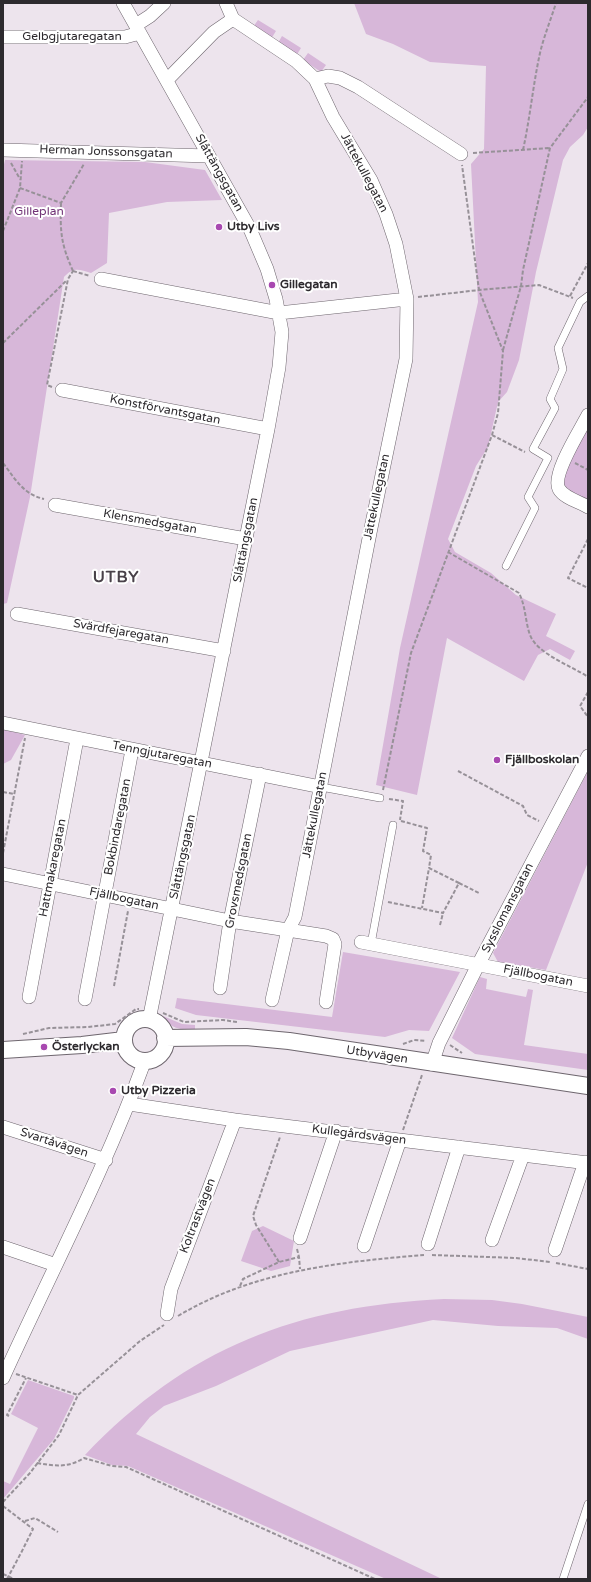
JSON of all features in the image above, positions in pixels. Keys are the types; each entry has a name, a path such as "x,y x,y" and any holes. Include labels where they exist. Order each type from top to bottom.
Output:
{"street":[{"name":"Slåttängsgatan","path":"123,3 259,246 279,312 282,332 282,350 268,429 149,1020"},
{"path":"138,29 164,3"},
{"path":"167,80 214,32 233,20 226,3"},
{"name":"Jättekullegatan","path":"233,20 296,61 315,78 334,117 371,180 386,212 396,244 407,299 406,359 368,540 295,917 288,930 272,1000"},
{"name":"Gelbgjutaregatan","path":"3,37 125,37 138,29"},
{"path":"315,78 328,76 340,78 358,87 461,154"},
{"name":"Herman Jonssonsgatan","path":"5,155 22,150 209,156"},
{"path":"101,279 279,312 407,299"},
{"name":"Konstförvantsgatan","path":"62,390 268,429"},
{"path":"588,415 562,464 557,481 559,489 566,496 588,507"},
{"name":"Klensmedsgatan","path":"55,505 246,539"},
{"name":"Svärdfejaregatan","path":"17,614 224,651"},
{"name":"Tenngjutaregatan","path":"3,724 132,750 202,762 321,787"},
{"name":"Hattmakaregatan","path":"29,997 77,739"},
{"name":"Bokbindaregatan","path":"85,999 132,750"},
{"name":"Sysslomansgatan","path":"429,1063 478,965 588,756"},
{"name":"Grovsmedsgatan","path":"220,988 230,921 260,774"},
{"name":"Fjällbogatan","path":"3,874 131,900 172,910 326,936 333,939 335,944 326,1002"},
{"name":"Fjällbogatan","path":"366,943 588,986"},
{"path":"140,1020 149,1020 159,1025 164,1031 165,1038 161,1052 154,1058 145,1060 132,1056 126,1049 124,1040 126,1031 132,1024 140,1020"},
{"name":"Utbyvägen","path":"165,1038 246,1037 289,1041 588,1086"},
{"path":"3,1050 82,1045 124,1040"},
{"path":"4,1373 106,1160 130,1104 145,1060"},
{"name":"Kullegårdsvägen","path":"130,1104 235,1120 336,1131 586,1163"},
{"name":"Koltrastvägen","path":"168,1319 171,1289 235,1120"},
{"name":"Svartåvägen","path":"3,1127 106,1160"},
{"path":"300,1238 336,1131"},
{"path":"364,1246 400,1140"},
{"path":"428,1244 459,1147"},
{"path":"492,1240 523,1155"},
{"path":"555,1250 586,1163"},
{"path":"3,1247 56,1265"}],"lane":[{"path":"562,464 533,449 555,408 550,399 563,369 558,348 580,302 588,296"},
{"path":"506,566 535,508 528,497 548,458"},
{"path":"321,787 380,798"},
{"name":"Fjällbogatan","path":"366,943 379,900 393,826"},
{"path":"563,1579 588,1504"}],"path":[{"path":"523,150 530,120 533,88 541,51 556,3"},
{"path":"422,908 431,855 423,851 427,828 400,821 403,801 380,798 384,786 411,653 492,435 498,413 503,352 521,286 523,270 550,148 588,97"},
{"path":"503,352 479,290 461,154 550,148"},
{"path":"3,231 20,188 22,150"},
{"path":"89,152 87,160 60,203 60,237 65,254 73,271 101,279"},
{"path":"5,155 21,180"},
{"path":"20,188 60,203"},
{"path":"570,296 588,263"},
{"path":"3,343 68,279 73,271"},
{"path":"62,390 48,385 68,279"},
{"path":"407,299 479,290 539,285 570,296 580,302"},
{"path":"492,435 530,455 533,449"},
{"path":"3,463 24,491 34,496 51,500 55,505"},
{"path":"588,539 568,578 588,588"},
{"path":"448,552 519,593 524,602 531,636 541,650 588,677"},
{"path":"588,692 580,706 588,717"},
{"path":"3,853 27,728"},
{"path":"458,771 523,806 527,815 550,827"},
{"path":"3,792 14,794"},
{"path":"429,868 479,893"},
{"path":"440,925 443,913 459,883"},
{"path":"114,986 131,900"},
{"path":"379,900 443,913"},
{"path":"400,1140 429,1063"},
{"path":"279,1262 256,1225 253,1216 284,1126"},
{"path":"3,1502 59,1435 78,1395 140,1341 168,1319 240,1286 300,1269 359,1260 425,1255 516,1258 551,1262 588,1269"},
{"path":"240,1286 243,1279 279,1262 300,1257 300,1269"},
{"path":"4,1373 26,1378 78,1395"},
{"path":"9,1416 7,1415 26,1378"},
{"path":"37,1463 60,1467 76,1464 84,1458 112,1466 126,1467 375,1579"},
{"path":"3,1506 25,1521 33,1529 7,1579"},
{"path":"25,1521 35,1518 58,1532"},
{"path":"3,1574 14,1579"}],"green space":[{"path":"354,3 588,3 588,127 583,135 570,147 563,160 536,272 519,360 507,392 498,402 488,447 476,466 448,539 455,552 491,573 516,595 556,614 546,636 575,651 570,660 550,649 538,655 524,681 447,638 417,795 376,785 400,648 478,302 471,164 484,149 486,66 430,62 393,44 366,34"},
{"path":"258,20 276,31 271,39 253,27"},
{"path":"282,36 301,48 296,56 278,43"},
{"path":"308,53 326,65 321,72 303,60"},
{"name":"Gilleplan","path":"5,160 145,162 205,170 222,200 167,202 109,213 107,263 91,273 73,270 64,277 30,497 7,603 3,604 3,169"},
{"path":"588,421 588,504 564,490 563,470"},
{"path":"3,729 25,735 11,760 3,764"},
{"path":"588,771 588,862 546,970 498,962 493,953"},
{"path":"343,952 460,972 429,1031 409,1030 385,1037 196,1015 175,1008 177,998 332,1017"},
{"path":"480,977 487,979 486,989 526,997 528,989 533,990 524,1045 588,1054 588,1070 475,1054 452,1038"},
{"path":"163,1016 182,1024 195,1025 195,1031 176,1028 168,1023"},
{"path":"263,1226 294,1241 290,1266 271,1271 241,1261 252,1231"},
{"path":"444,1299 492,1300 522,1304 588,1317 588,1339 557,1328 498,1326 433,1320 290,1351 216,1386 164,1406 150,1417 136,1434 442,1579 386,1579 128,1466 112,1465 85,1455 124,1418 164,1386 205,1360 248,1339 293,1323 340,1311 391,1303"},
{"path":"28,1380 74,1396 74,1398 54,1439 3,1499 3,1481 10,1484 38,1428 11,1414"}],"place":[{"name":"Utby Livs","path":"219,227"},
{"name":"Gillegatan","path":"272,285"},
{"name":"Fjällboskolan","path":"497,760"},
{"name":"Österlyckan","path":"44,1047"},
{"name":"Utby Pizzeria","path":"113,1091"}],"district":[{"name":"UTBY","path":"116,578"}]}
